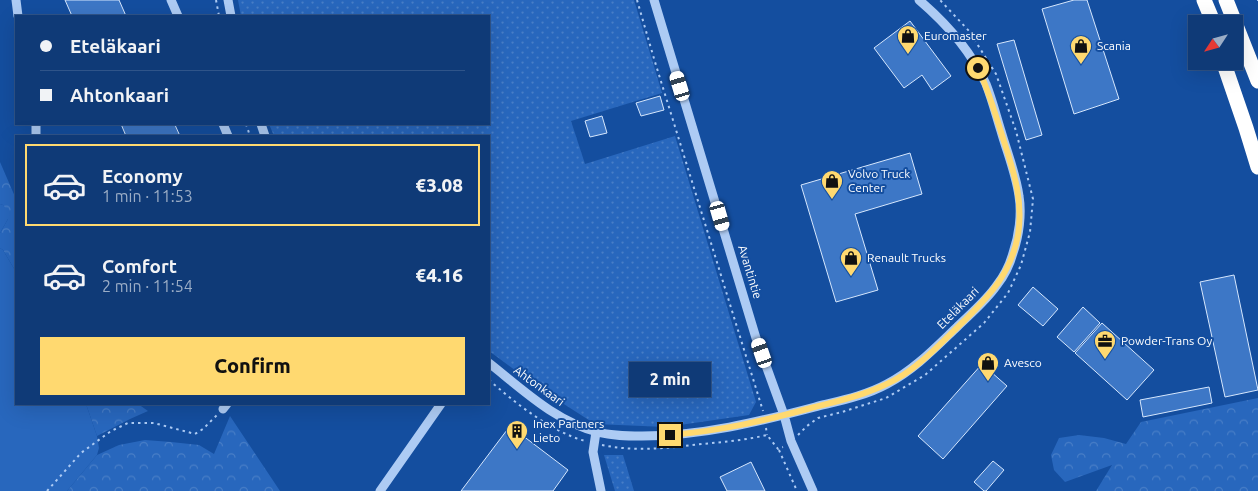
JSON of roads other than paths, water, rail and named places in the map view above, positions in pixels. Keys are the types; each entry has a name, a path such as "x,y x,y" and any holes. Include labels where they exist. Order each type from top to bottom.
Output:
{"highway":[{"path":"1203,0 1209,15"},
{"path":"1229,7 1258,71"},
{"path":"1229,7 1258,81"},
{"path":"1226,70 1258,167"},
{"path":"1234,70 1258,133"}],"street":[{"path":"16,0 18,15"},
{"path":"171,0 178,15"},
{"path":"228,0 231,15"},
{"name":"Avantintie","path":"654,0 756,338 784,415 791,441 813,491"},
{"name":"Eteläkaari","path":"784,415 869,392 886,385 904,374 924,358 989,295 998,285 1013,254 1018,235 1019,196 1014,173 986,85 978,68 964,47 931,10 919,0"},
{"name":"Ahtonkaari","path":"490,364 543,405 562,417 580,427 611,435 656,436 717,430 784,415"},
{"path":"380,491 440,405"},
{"path":"596,432 593,452 601,491"}],"place":[{"name":"Euromaster","path":"908,55"},
{"name":"Scania","path":"1081,65"},
{"name":"Volvo Truck Center","path":"832,200"},
{"name":"Renault Trucks","path":"851,277"},
{"name":"Powder-Trans Oy","path":"1105,360"},
{"name":"Avesco","path":"988,382"},
{"name":"Inex Partners Lieto","path":"517,450"}]}
